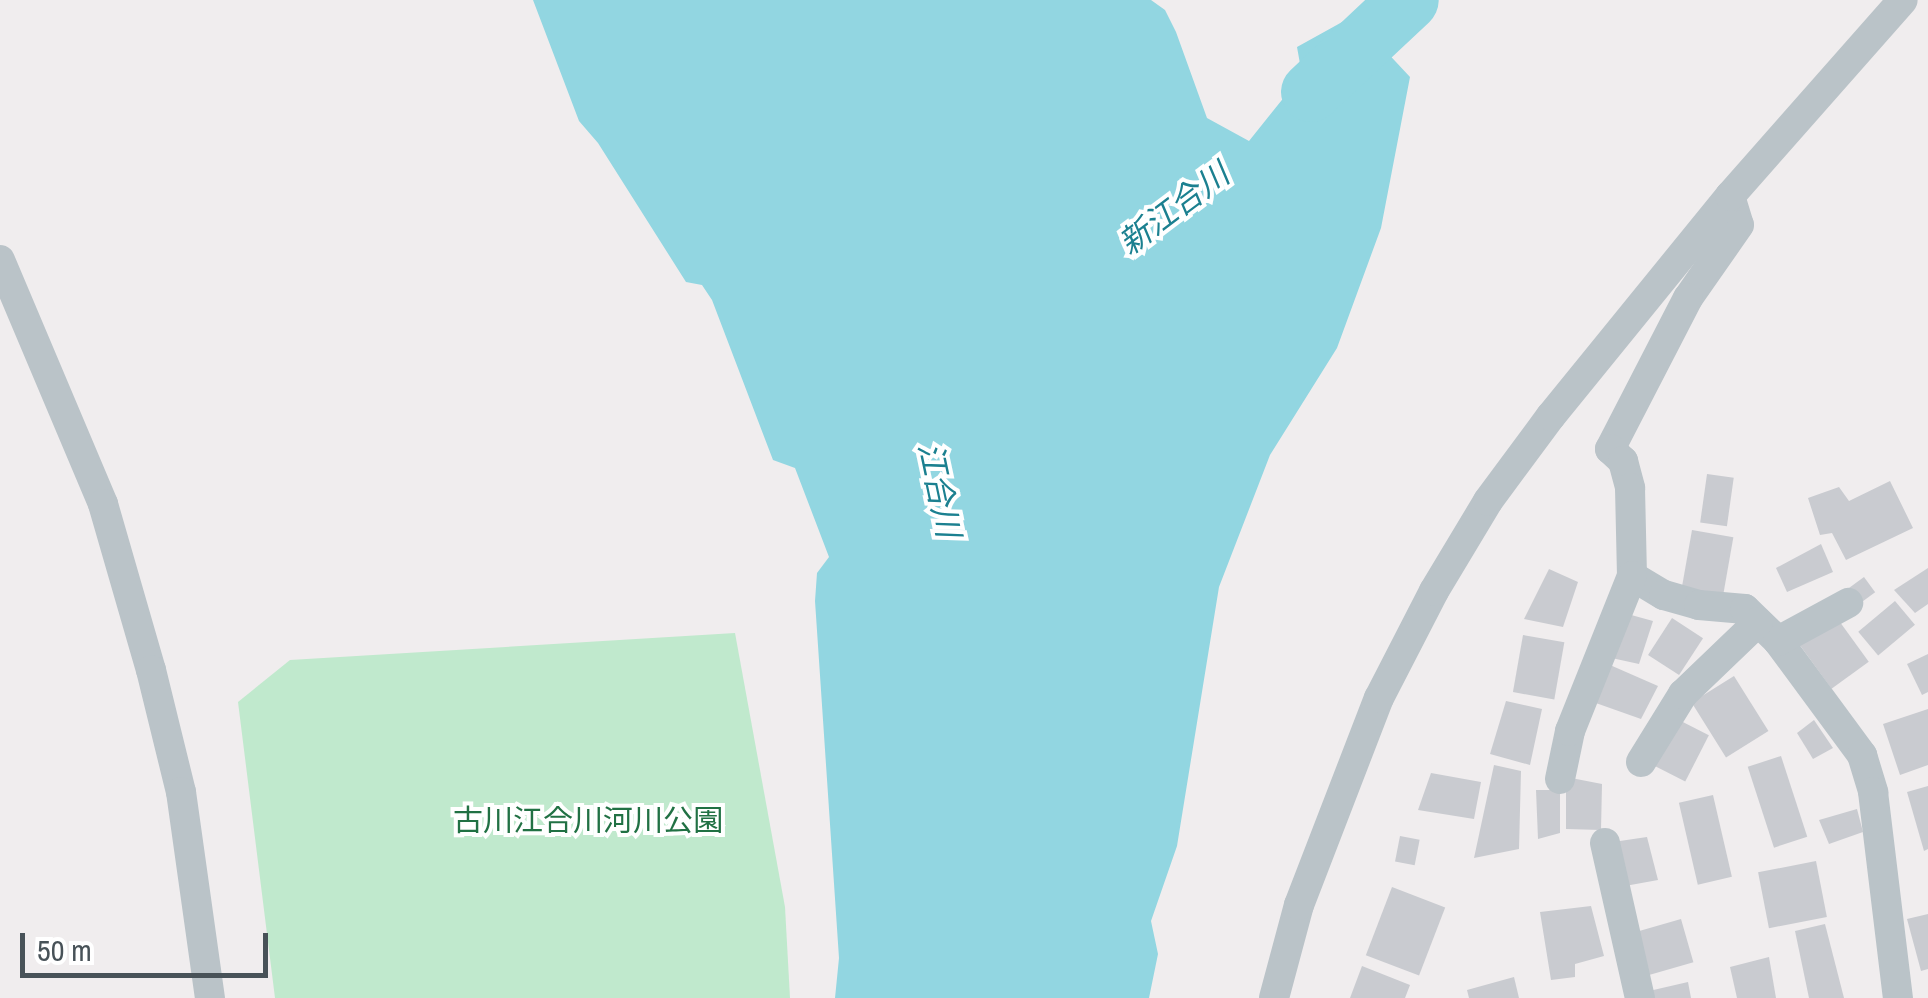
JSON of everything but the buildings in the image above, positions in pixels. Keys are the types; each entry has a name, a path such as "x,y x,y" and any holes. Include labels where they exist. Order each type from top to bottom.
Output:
{"street":[{"path":"1274,998 1299,904 1379,698 1434,592 1488,501 1551,416 1730,196 1903,0"},
{"path":"1560,779 1570,731 1632,576 1630,488 1623,461 1610,449 1688,298 1739,225 1730,196"},
{"path":"0,260 104,504 136,615 182,792 210,998"},
{"path":"1632,576 1664,595 1700,605 1745,609 1768,632 1862,754 1874,792 1898,998"},
{"path":"1641,762 1683,694 1768,632 1848,603"},
{"path":"1605,843 1640,998"}],"green space":[{"name":"古川江合川河川公園","path":"735,633 785,907 790,998 275,998 238,702 290,660"}],"water":[{"name":"江合川","path":"533,0 1151,0 1165,10 1176,32 1207,118 1249,141 1302,75 1297,47 1353,16 1410,77 1381,228 1337,348 1270,455 1219,587 1177,846 1151,921 1158,954 1149,998 835,998 839,958 815,601 817,573 829,557 795,468 773,460 712,300 702,285 686,282 598,143 579,121"}],"waterway":[{"name":"新江合川","path":"1311,92 1409,0"}]}
